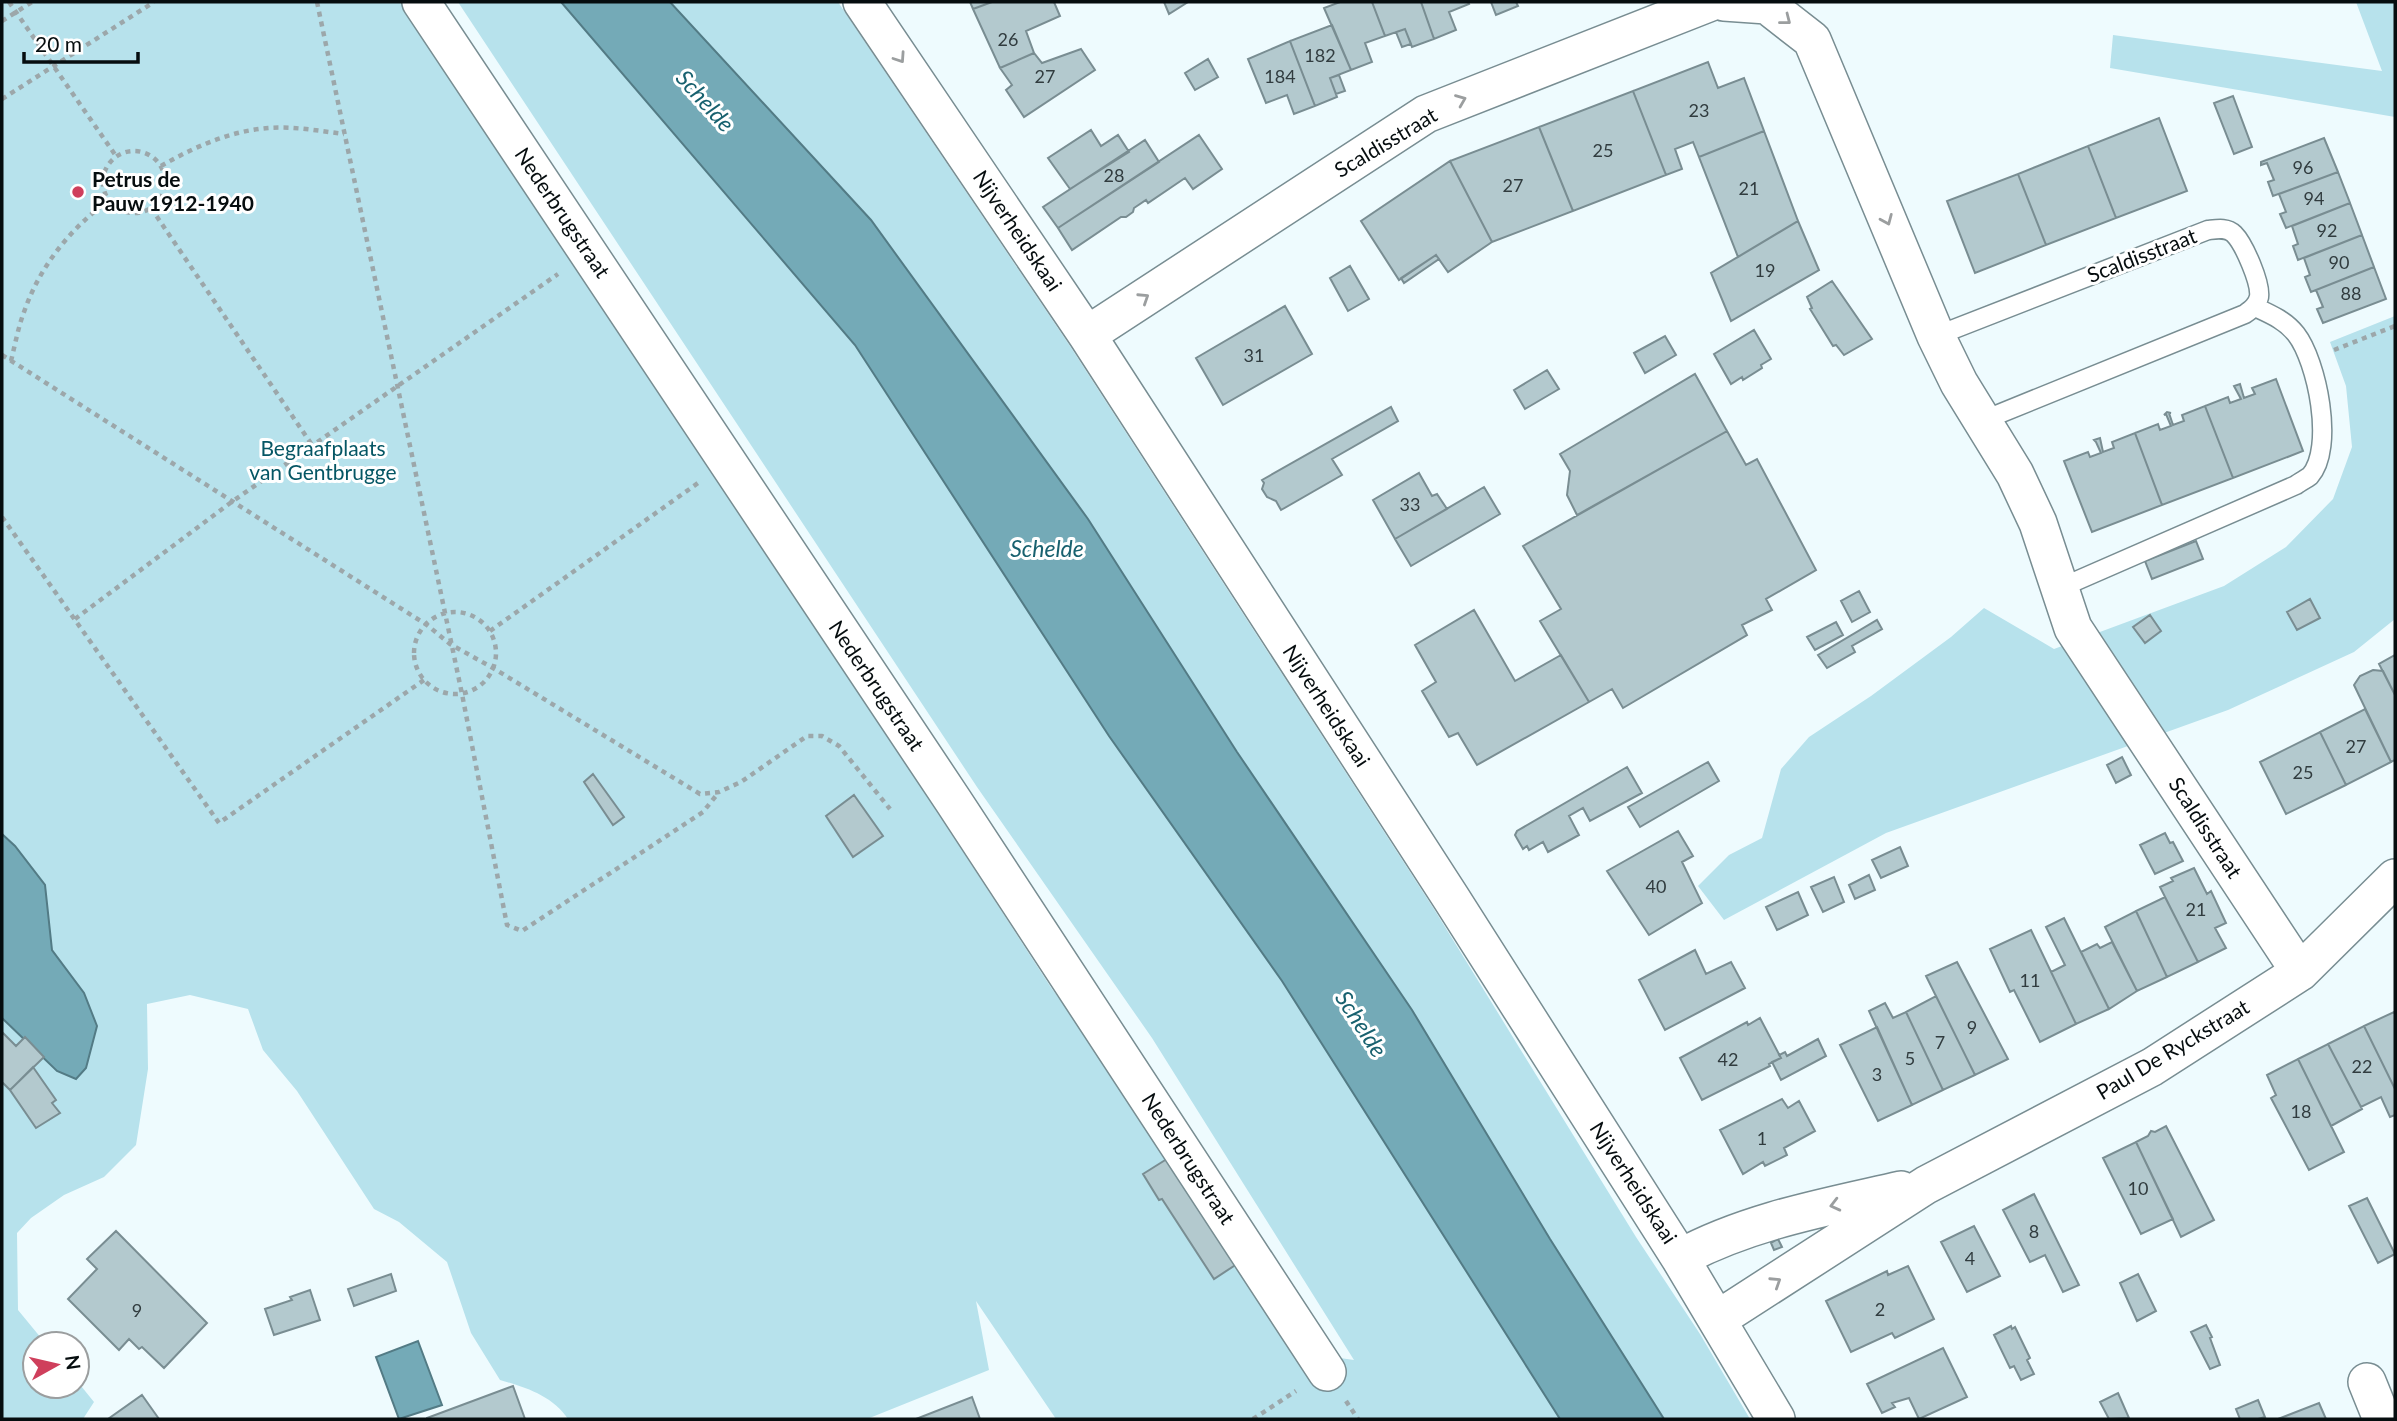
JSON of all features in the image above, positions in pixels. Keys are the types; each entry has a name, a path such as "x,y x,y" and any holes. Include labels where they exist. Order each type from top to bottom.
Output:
{"street":[{"name":"Nederbrugstraat","path":"421,2 954,802 1327,1372"},
{"name":"Nijverheidskaai","path":"862,2 1087,335 1680,1258 1776,1419"},
{"name":"Scaldisstraat","path":"1087,335 1426,114 1711,2"},
{"name":"Scaldisstraat","path":"1724,2 1767,5 1812,40 1936,336 1959,383 2015,474 2038,523 2073,628 2300,972"},
{"name":"Paul De Ryckstraat","path":"1718,1319 1926,1185 2152,1067 2300,972 2395,878"},
{"name":"Paul De Ryckstraat","path":"1680,1258 1699,1247 1752,1227 1926,1185"},
{"path":"2367,1382 2382,1419"}],"lane":[{"name":"Scaldisstraat","path":"1936,336 2208,230 2222,228 2234,233 2250,261 2259,295 2255,307"},
{"path":"1984,420 2245,314 2255,307 2283,321 2297,335 2310,360 2320,394 2322,428 2318,459 2311,475 2296,485 2060,588"}],"path":[{"path":"9,2 116,156"},
{"path":"2,21 32,2"},
{"path":"2,99 154,2"},
{"path":"317,2 462,694 507,925 522,931 703,812 719,792"},
{"path":"161,166 185,152 234,134 269,128 308,129 344,134"},
{"path":"135,151 145,152 161,166 166,185 163,195 151,208 139,213 128,213 109,200 103,184 104,173 116,156 135,151"},
{"path":"11,360 24,312 45,265 90,214 109,200"},
{"path":"151,208 313,445"},
{"path":"75,620 233,500 563,270"},
{"path":"2310,360 2395,326"},
{"path":"2,355 427,625 450,644 700,794 719,792 741,782 807,736 822,736 838,746 890,809"},
{"path":"489,631 699,482"},
{"path":"2,517 219,823 424,680"},
{"path":"457,612 469,615 481,622 494,643 494,668 486,680 475,689 462,694 448,694 434,689 424,680 417,668 414,654 416,640 432,619 444,614 457,612"},
{"path":"1252,1419 1327,1372"}],"green space":[{"name":"Begraafplaats van Gentbrugge","path":"2,2 402,2 1052,989 1144,1111 1298,1352 1354,1360 1152,1038 977,787 458,2 561,2 855,345 1109,736 1282,981 1560,1419 1056,1419 976,1301 989,1370 867,1419 568,1419 546,1398 529,1389 500,1380 471,1333 447,1262 399,1222 374,1209 297,1091 263,1050 248,1009 190,995 147,1004 148,1069 136,1145 104,1177 64,1195 31,1218 17,1233 18,1310 34,1330 21,1330 21,1400 91,1398 94,1402 83,1419 2,1419"},
{"path":"670,2 838,2 1070,346 1434,909 1636,1237 1700,1334 1750,1419 1664,1419 1088,519 871,220"},
{"path":"2356,2 2395,2 2395,117 2110,68 2113,35 2382,71"},
{"path":"2395,316 2395,619 2354,652 2228,710 1886,833 1724,920 1698,886 1729,855 1762,838 1781,769 1809,737 1871,696 1951,637 1984,608 2054,649 2224,586 2286,547 2333,499 2352,447 2346,386 2330,342"}],"water":[{"name":"Schelde","path":"561,2 670,2 871,220 1088,519 1237,752 1412,1010 1550,1239 1664,1419 1560,1419 1282,981 1109,736 855,345"},
{"path":"2,834 15,846 45,885 52,950 84,993 97,1026 86,1068 76,1079 57,1071 2,1018"},
{"path":"418,1341 442,1405 399,1419 376,1357"}],"building":[{"path":"970,2 992,2 973,9"},
{"path":"992,2 1054,2 1060,16 1026,31 1034,53 1000,68 973,9"},
{"path":"1164,2 1188,2 1169,14"},
{"path":"1340,2 1372,2 1385,36 1365,43 1372,62 1351,70 1324,8"},
{"path":"1372,2 1421,2 1434,39 1412,47 1405,29 1385,36"},
{"path":"1421,2 1469,4 1449,12 1456,30 1434,39"},
{"path":"1491,2 1516,2 1518,6 1496,15"},
{"path":"1332,25 1351,70 1330,78 1337,97 1315,106 1290,41"},
{"path":"1405,29 1411,44 1402,47 1396,32"},
{"path":"1290,41 1315,106 1294,114 1287,95 1266,103 1248,59"},
{"path":"1081,49 1095,70 1024,117 1006,90 1012,85 1000,68 1034,53 1042,63"},
{"path":"1208,59 1218,77 1195,90 1185,73"},
{"path":"1708,62 1718,88 1744,78 1764,131 1699,157 1693,142 1675,149 1682,169 1666,175 1633,91"},
{"path":"1339,75 1345,91 1336,94 1330,78"},
{"path":"1633,91 1666,175 1573,211 1539,127"},
{"path":"2233,96 2252,147 2234,154 2214,103"},
{"path":"2159,118 2187,191 2116,218 2088,146"},
{"path":"1539,127 1573,211 1492,242 1450,161"},
{"path":"1091,130 1101,146 1118,135 1129,152 1070,189 1048,158"},
{"path":"1764,131 1798,221 1738,257 1699,157"},
{"path":"1199,135 1222,169 1193,189 1185,178 1148,203 1146,200 1126,217 1121,217 1072,250 1058,228"},
{"path":"2324,138 2338,172 2273,196 2268,182 2274,180 2267,163 2261,165 2261,162"},
{"path":"1145,140 1159,162 1058,228 1043,207"},
{"path":"2088,146 2116,218 2046,245 2018,174"},
{"path":"1450,161 1492,242 1448,272 1436,255 1399,280 1361,221"},
{"path":"2338,172 2350,203 2286,228 2280,214 2286,212 2279,194"},
{"path":"2018,174 2046,245 1975,273 1947,201"},
{"path":"2350,203 2362,235 2298,260 2293,246 2298,244 2292,226"},
{"path":"1798,221 1819,270 1731,321 1711,273"},
{"path":"2362,235 2374,267 2311,292 2305,277 2310,275 2304,258"},
{"path":"1436,255 1439,259 1404,283 1401,278"},
{"path":"1350,266 1369,299 1348,311 1330,278"},
{"path":"2374,267 2386,299 2323,323 2317,309 2323,307 2316,290"},
{"path":"1832,281 1872,339 1844,355 1836,345 1833,346 1810,309 1812,308 1807,297"},
{"path":"1285,306 1312,354 1223,405 1196,358"},
{"path":"1754,330 1771,359 1743,380 1742,377 1731,384 1714,354"},
{"path":"1665,336 1676,355 1645,373 1634,353"},
{"path":"1547,370 1559,389 1525,409 1514,390"},
{"path":"1695,374 1727,431 1577,515 1567,495 1570,471 1560,454"},
{"path":"2276,379 2303,451 2233,478 2205,406 2228,397 2230,403 2241,399 2234,386 2240,384 2244,398 2255,394 2252,388"},
{"path":"2205,406 2233,478 2162,505 2135,433 2158,424 2160,430 2171,426 2166,414 2164,415 2167,412 2171,413 2173,425 2184,421 2182,415"},
{"path":"1391,407 1398,421 1332,459 1342,475 1281,510 1276,501 1267,497 1262,489 1262,480"},
{"path":"1727,431 1746,465 1757,459 1816,570 1766,599 1772,610 1742,625 1747,635 1623,708 1612,689 1589,702 1540,621 1561,609 1523,546"},
{"path":"2135,433 2162,505 2092,532 2064,461 2088,452 2090,457 2101,453 2094,440 2100,438 2103,452 2114,448 2112,442"},
{"path":"1419,473 1432,496 1437,494 1447,509 1395,539 1373,500"},
{"path":"1484,487 1500,514 1411,566 1395,539"},
{"path":"2196,541 2203,559 2152,579 2145,561"},
{"path":"1859,591 1870,612 1852,622 1841,601"},
{"path":"2310,599 2320,618 2297,630 2287,612"},
{"path":"1474,610 1515,681 1561,655 1589,702 1477,765 1458,733 1449,737 1422,691 1436,682 1415,645"},
{"path":"2150,615 2161,631 2145,643 2133,627"},
{"path":"1877,620 1882,629 1852,646 1855,652 1827,668 1818,655"},
{"path":"1836,622 1843,635 1815,650 1807,637"},
{"path":"2395,655 2395,695 2379,664"},
{"path":"2373,670 2383,671 2395,695 2395,760 2391,762 2354,685 2360,676"},
{"path":"2365,709 2391,762 2346,785 2320,732"},
{"path":"2320,732 2346,785 2286,814 2260,762"},
{"path":"2122,757 2131,775 2116,783 2107,765"},
{"path":"1708,762 1719,781 1640,827 1628,807"},
{"path":"1627,767 1642,793 1590,821 1583,808 1569,816 1579,835 1548,852 1543,842 1529,850 1527,846 1523,849 1515,835 1517,831"},
{"path":"593,774 624,817 613,825 584,782"},
{"path":"854,795 883,836 853,857 826,816"},
{"path":"1678,831 1693,856 1682,862 1702,903 1649,935 1607,871"},
{"path":"2165,833 2183,861 2155,874 2140,845"},
{"path":"1900,847 1908,866 1881,878 1872,860"},
{"path":"2194,868 2207,894 2211,891 2226,923 2215,928 2226,948 2198,962 2160,887 2173,881 2171,878"},
{"path":"1869,875 1875,890 1855,899 1849,885"},
{"path":"1834,877 1844,902 1823,912 1811,887"},
{"path":"1798,892 1808,915 1777,930 1766,907"},
{"path":"2165,897 2198,962 2167,977 2136,911"},
{"path":"2136,911 2167,977 2137,991 2105,927"},
{"path":"2064,918 2109,1009 2076,1024 2051,972 2065,965 2046,927"},
{"path":"2031,930 2076,1024 2040,1042 2014,990 2010,992 1990,949"},
{"path":"2112,942 2137,991 2109,1009 2081,952 2097,944 2100,948"},
{"path":"1695,950 1706,974 1731,962 1745,988 1665,1030 1639,980"},
{"path":"1957,962 2008,1059 1975,1075 1926,976"},
{"path":"1936,996 1975,1075 1943,1090 1906,1012"},
{"path":"1885,1003 1893,1018 1906,1012 1943,1090 1912,1105 1869,1011"},
{"path":"2394,1012 2395,1014 2395,1089 2364,1026"},
{"path":"1760,1018 1781,1058 1702,1100 1680,1058 1747,1022 1748,1025"},
{"path":"2364,1026 2395,1089 2395,1115 2390,1117 2381,1097 2361,1107 2328,1044"},
{"path":"1877,1027 1912,1105 1878,1121 1840,1045"},
{"path":"2,1032 16,1046 25,1037 44,1057 10,1090 2,1082"},
{"path":"1818,1039 1826,1056 1781,1080 1772,1062 1781,1058 1779,1055 1785,1052 1787,1056"},
{"path":"2328,1044 2362,1109 2331,1126 2298,1059"},
{"path":"2298,1059 2344,1152 2309,1170 2271,1098 2276,1095 2267,1075"},
{"path":"33,1067 56,1100 52,1103 60,1113 36,1128 10,1090"},
{"path":"1782,1099 1788,1108 1799,1101 1815,1131 1784,1148 1787,1155 1765,1166 1763,1162 1743,1174 1720,1130"},
{"path":"2166,1126 2214,1220 2181,1237 2136,1142 2148,1136 2151,1131 2155,1132"},
{"path":"2136,1142 2173,1219 2141,1234 2103,1158"},
{"path":"1170,1157 1240,1262 1214,1279 1143,1174"},
{"path":"2034,1194 2079,1285 2063,1292 2045,1255 2030,1262 2003,1210"},
{"path":"2367,1198 2395,1254 2378,1263 2349,1206"},
{"path":"1974,1226 2000,1276 1967,1292 1941,1242"},
{"path":"116,1231 207,1323 164,1368 142,1347 139,1349 129,1339 119,1350 68,1299 97,1269 87,1259"},
{"path":"1778,1239 1782,1247 1774,1250 1771,1243"},
{"path":"1908,1266 1934,1319 1895,1338 1892,1333 1851,1352 1826,1301 1887,1271 1888,1275"},
{"path":"391,1274 396,1291 354,1306 348,1289"},
{"path":"2138,1274 2156,1311 2137,1321 2120,1283"},
{"path":"310,1290 320,1320 274,1335 265,1309 292,1300 290,1297"},
{"path":"2206,1325 2220,1365 2210,1369 2191,1332"},
{"path":"2011,1326 2012,1329 2015,1327 2030,1358 2027,1360 2034,1374 2021,1380 2014,1366 2010,1368 1994,1335"},
{"path":"1943,1348 1967,1397 1919,1419 1909,1398 1892,1403 1895,1407 1882,1413 1867,1384"},
{"path":"513,1386 525,1419 427,1419 427,1418"},
{"path":"2118,1393 2129,1418 2109,1419 2100,1402"},
{"path":"142,1395 159,1419 108,1419"},
{"path":"972,1397 980,1419 916,1419"},
{"path":"2258,1400 2265,1417 2240,1419 2236,1409"},
{"path":"2319,1403 2326,1419 2278,1419"}],"place":[{"name":"Petrus de Pauw 1912-1940","path":"78,192"}]}
